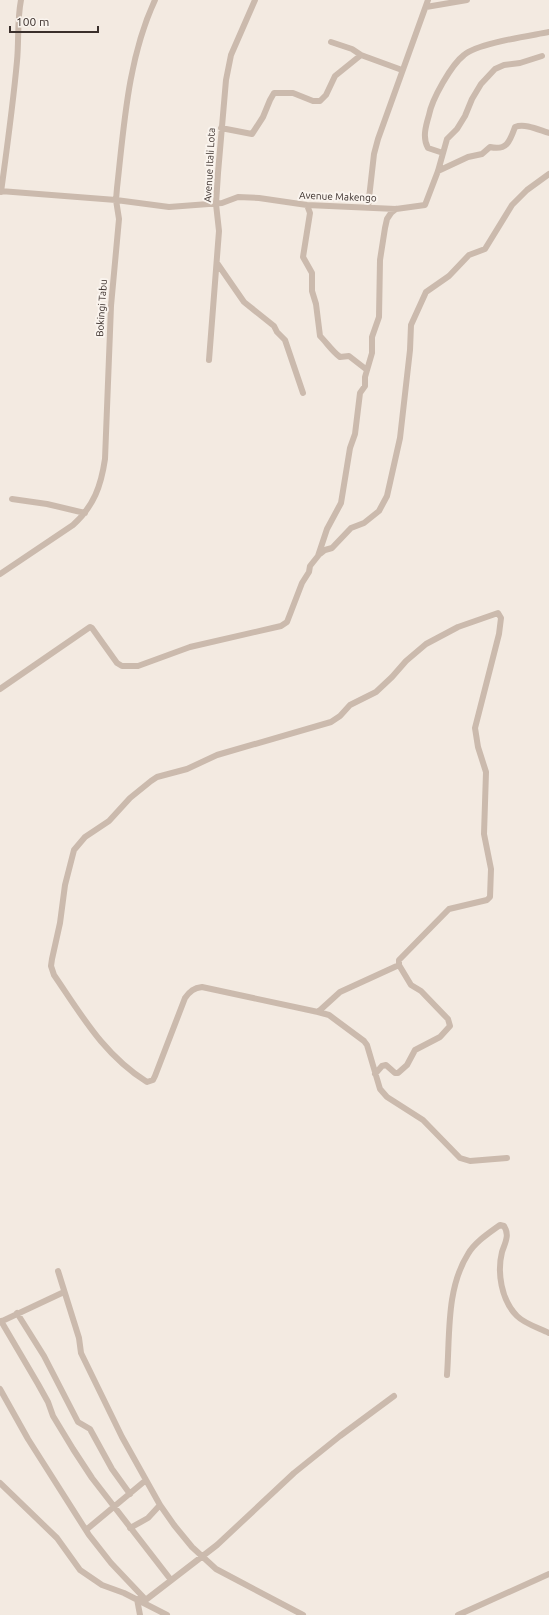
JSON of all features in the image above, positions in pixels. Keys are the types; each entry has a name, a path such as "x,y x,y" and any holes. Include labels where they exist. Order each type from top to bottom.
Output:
{"street":[{"path":"1,192 12,120 19,10 21,0"},
{"name":"Bokingi Tabu","path":"0,574 73,525 85,513 100,486 105,460 111,306 118,219 116,200 134,60 146,22 155,0"},
{"name":"Avenue Itali Lota","path":"210,360 219,230 216,204 226,80 231,55 255,0"},
{"path":"368,207 374,154 384,119 428,0"},
{"path":"426,7 467,0"},
{"path":"443,153 428,148 425,138 426,128 430,112 439,89 464,55 479,47 549,32"},
{"path":"331,42 402,70"},
{"path":"221,128 252,134 263,117 272,95 278,92 293,94 313,101 320,101 326,95 335,76 362,55"},
{"name":"Avenue Makengo","path":"1,192 116,200 169,206 216,204 238,197 259,198 307,205 396,209 426,204 438,171 447,139 457,129 465,116 477,89 495,70 504,65 520,63 542,56"},
{"path":"438,171 468,157 482,154 490,147 504,147 510,141 515,127 523,126 549,133"},
{"path":"0,689 90,627 117,663 126,667 138,666 190,647 281,626 288,622 302,583 309,572 310,566 318,556 325,550 332,548 351,528 364,523 379,511 387,496 400,438 410,350 411,324 426,292 449,276 470,255 485,249 512,206 528,190 549,174"},
{"path":"307,205 310,213 303,257 312,273 312,291 316,303 320,336 340,357 349,356 367,370"},
{"path":"318,556 327,530 341,503 350,450 355,434 360,393 365,386 367,370 372,353 373,334 379,317 380,260 384,235 387,219 396,209"},
{"path":"217,263 244,302 274,326 277,332 285,340 303,393"},
{"path":"12,499 47,504 85,513"},
{"path":"375,1074 382,1066 386,1065 395,1073 398,1073 407,1066 415,1050 440,1037 450,1026 448,1019 421,991 413,987 399,965 400,960 449,909 487,900 490,897 491,869 484,834 486,772 478,747 475,729 500,632 501,618 498,613 458,626 426,644 406,661 376,692 350,705 340,716 331,722 217,755 189,768 151,781 130,798 109,821 85,837 74,850 65,885 60,923 53,949 52,970 94,1034 117,1058 135,1074 148,1082 153,1080 185,998 194,988 202,987 329,1015 364,1041 368,1049 375,1074 380,1089 386,1097 423,1120 460,1158 470,1161 507,1158"},
{"path":"318,1012 340,992 399,965"},
{"path":"447,1375 450,1318 454,1289 459,1273 472,1248 500,1225 504,1226 508,1234 502,1253 500,1268 501,1284 508,1303 516,1315 522,1320 549,1333"},
{"path":"58,1271 79,1338 81,1353 122,1437 160,1505 174,1525 202,1557 216,1569 228,1577 303,1615"},
{"path":"64,1292 0,1322 38,1384 48,1402 53,1416 72,1449 114,1507 171,1580"},
{"path":"17,1313 44,1356 78,1422 90,1429 112,1469 130,1494"},
{"path":"0,1389 28,1438 86,1530 142,1600 140,1615"},
{"path":"142,1600 202,1557 231,1533 294,1473 340,1436 394,1396"},
{"path":"86,1530 146,1480"},
{"path":"0,1483 57,1538 80,1570 102,1585 142,1600 167,1615"},
{"path":"130,1528 152,1514 160,1505"},
{"path":"458,1615 549,1574"}]}
